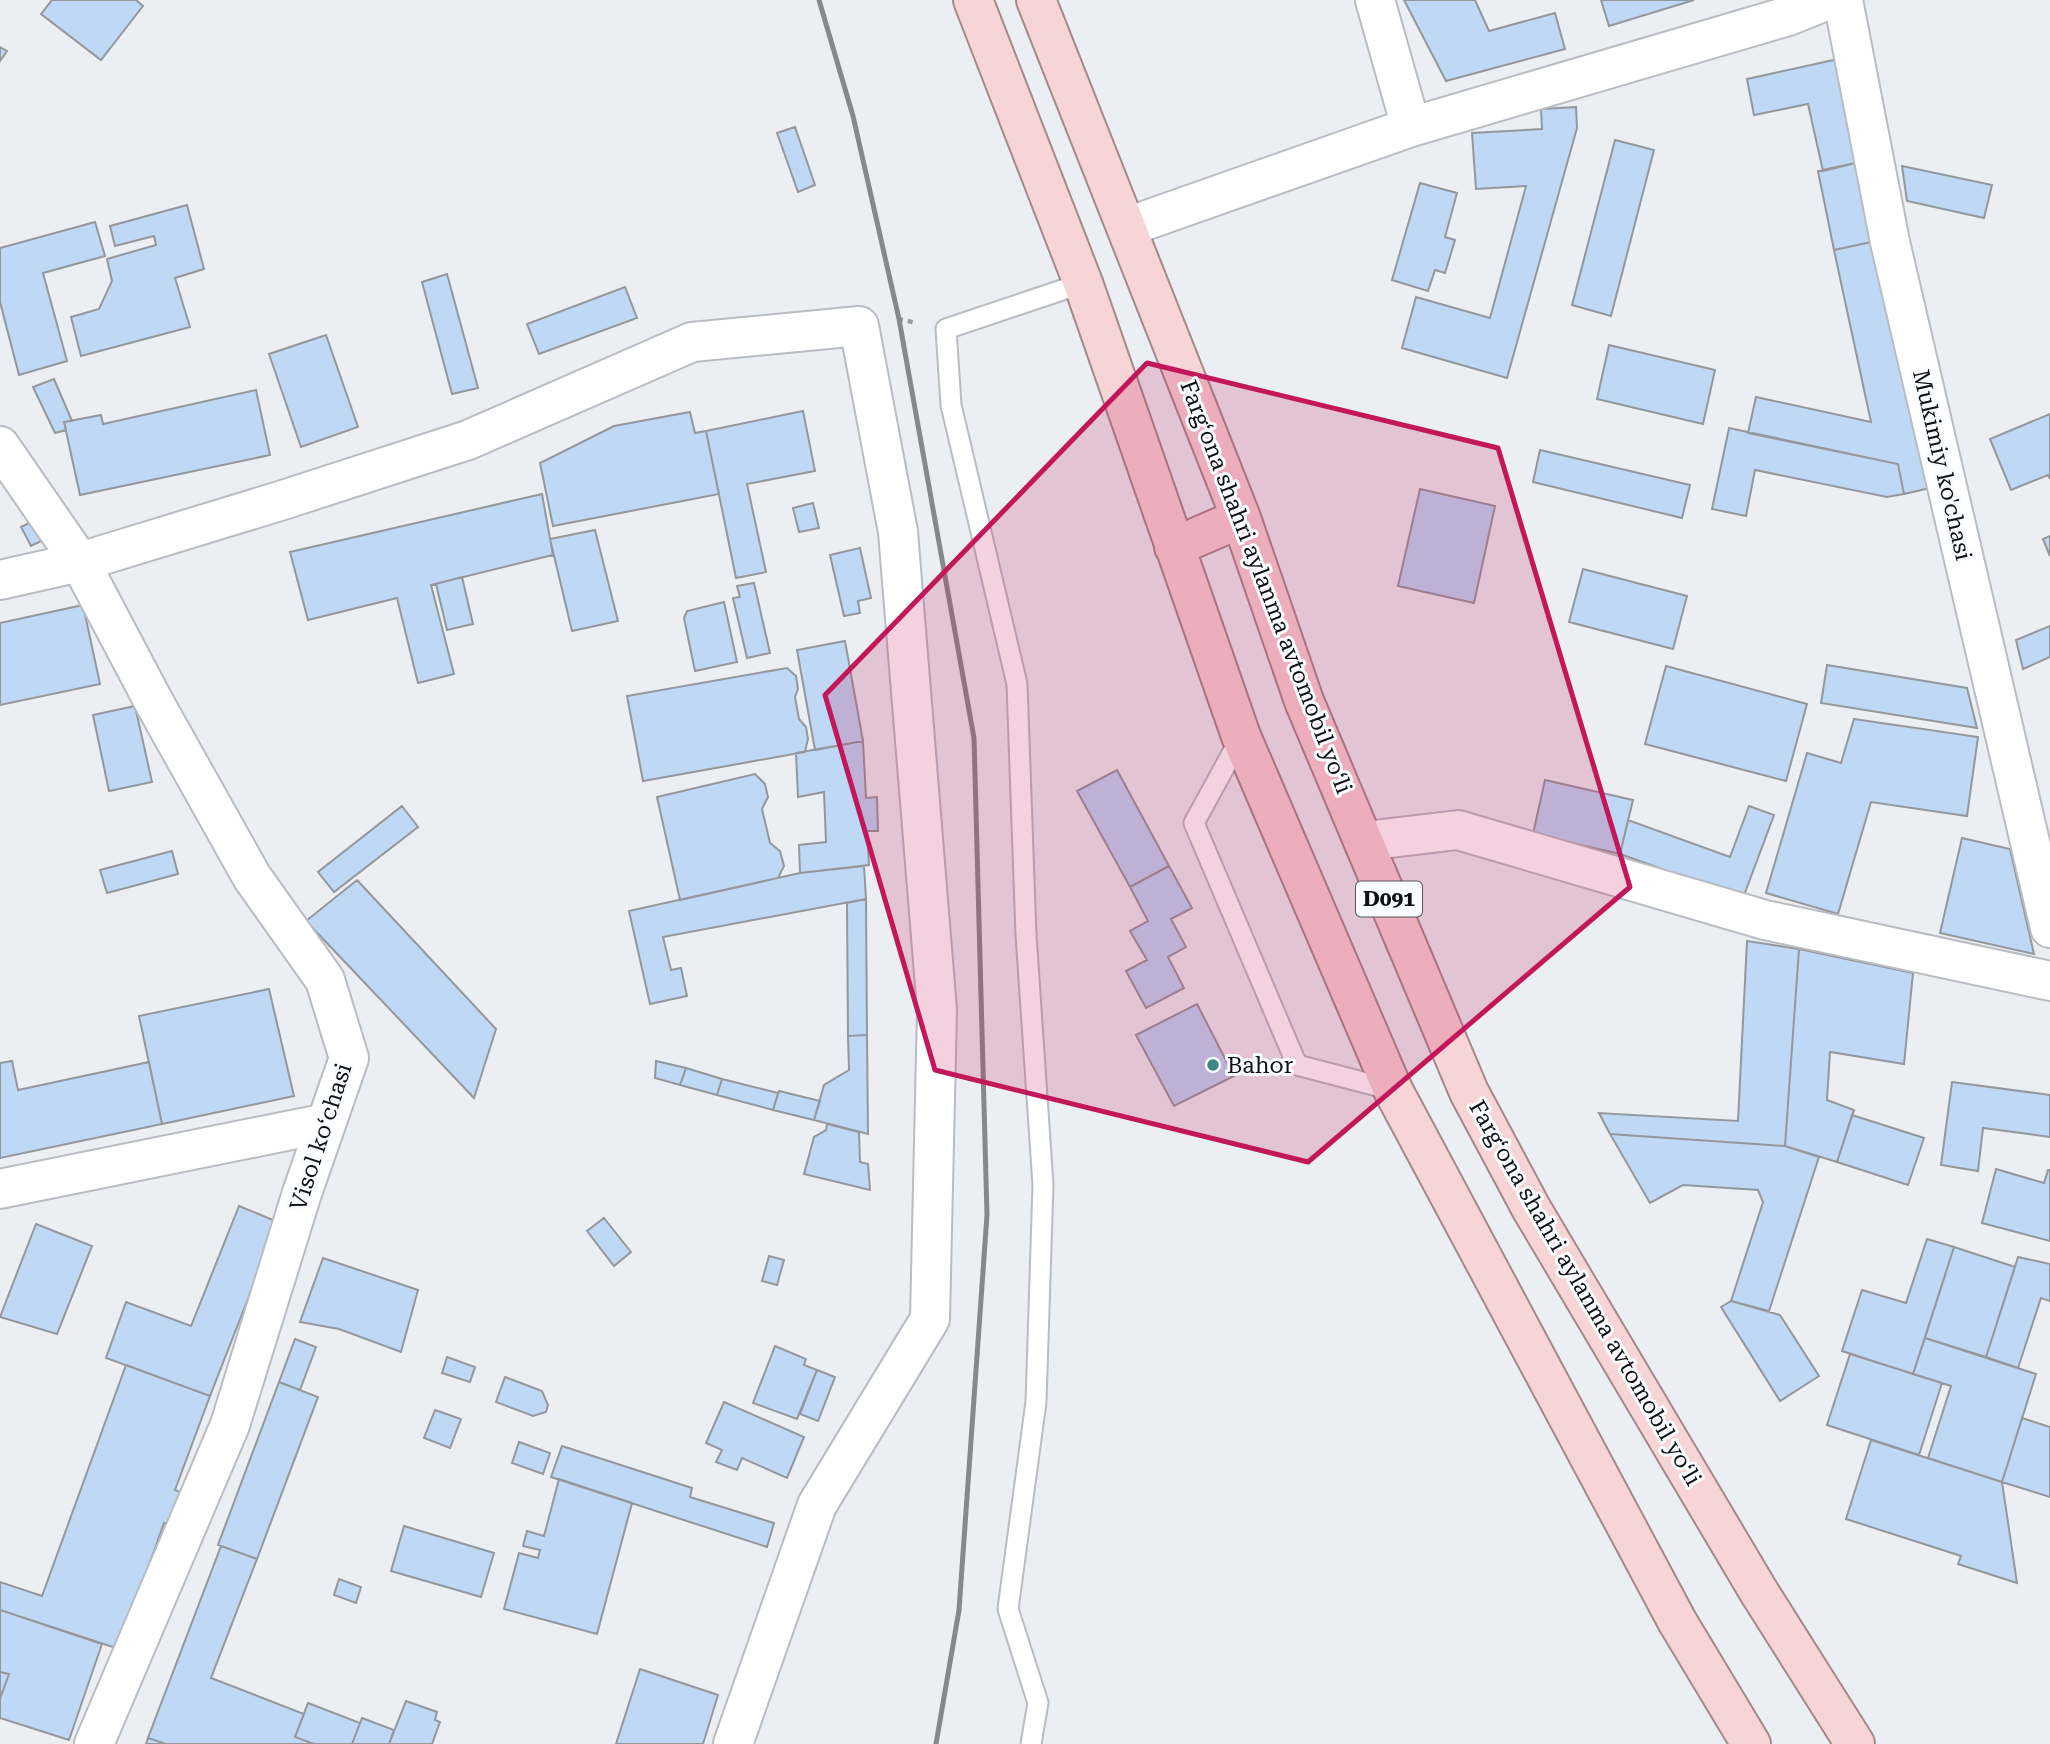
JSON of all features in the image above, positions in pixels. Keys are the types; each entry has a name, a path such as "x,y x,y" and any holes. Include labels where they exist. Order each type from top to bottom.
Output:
{"highway":[{"name":"D091","path":"973,0 1083,283 1241,736 1393,1090 1677,1621 1751,1744"},
{"name":"Fargʻona shahri aylanma avtomobil yoʻli","path":"1036,0 1241,518 1304,701 1469,1092 1531,1208 1759,1592 1855,1744"},
{"path":"1174,547 1241,518"}],"street":[{"path":"1375,0 1411,127"},
{"path":"1126,227 1411,127 1785,8 1828,0"},
{"name":"Mukimiy ko'chasi","path":"1843,0 1890,242 2050,928"},
{"path":"0,580 80,562 468,440 692,342 859,326 898,532 937,1010 930,1319 817,1505 733,1744"},
{"name":"Visol koʻchasi","path":"0,446 80,562 251,877 325,980 349,1058 302,1193 230,1424 94,1744"},
{"path":"1365,841 1458,830 1765,920 2050,981"},
{"path":"0,1189 326,1123"}],"lane":[{"path":"1031,1744 1038,1703 1008,1608 1036,1402 1043,1185 1026,934 1017,684 951,405 946,329 1083,283"},
{"path":"1241,736 1194,823 1297,1065 1393,1090"}],"highlighted area":[{"path":"1147,363 1498,448 1630,887 1308,1162 935,1070 825,695"}],"building":[{"path":"52,0 136,0 143,6 101,60 41,14"},
{"path":"1404,0 1475,0 1489,31 1555,13 1565,49 1446,81"},
{"path":"1601,0 1694,0 1609,26"},
{"path":"0,47 7,51 0,61"},
{"path":"1838,59 1860,162 1823,171 1808,104 1754,115 1747,79"},
{"path":"1576,107 1577,128 1507,378 1402,348 1416,297 1490,318 1526,186 1476,189 1472,133 1542,129 1541,109"},
{"path":"795,127 815,185 798,192 777,133"},
{"path":"1615,140 1654,150 1611,316 1572,305"},
{"path":"1860,162 1876,241 1834,250 1818,171"},
{"path":"1902,166 1992,185 1984,218 1907,201"},
{"path":"1420,183 1457,193 1445,237 1455,240 1445,273 1435,270 1428,291 1392,280"},
{"path":"187,205 204,269 175,278 190,327 81,356 71,317 99,309 112,281 107,259 156,245 154,236 115,246 110,226"},
{"path":"95,222 105,256 43,273 67,361 19,375 0,302 0,248"},
{"path":"1876,241 1930,488 1904,494 1898,464 1748,433 1756,397 1871,422 1834,250"},
{"path":"447,274 478,388 452,394 422,282"},
{"path":"625,287 637,318 539,354 527,324"},
{"path":"326,335 358,427 301,447 269,354"},
{"path":"1609,345 1715,370 1703,424 1597,399"},
{"path":"54,379 72,421 64,422 66,430 55,433 33,387"},
{"path":"256,390 270,455 80,495 64,422 101,415 103,424"},
{"path":"803,411 815,471 747,484 766,572 736,578 706,431"},
{"path":"690,412 695,433 706,431 719,494 553,526 540,463 614,426"},
{"path":"2050,414 2050,479 2048,475 2011,490 1990,439"},
{"path":"1729,428 1898,464 1904,494 1887,497 1755,470 1746,516 1712,509"},
{"path":"1540,450 1690,485 1682,518 1533,482"},
{"path":"1420,489 1495,506 1474,603 1398,586"},
{"path":"542,494 553,555 431,585 454,674 418,683 397,598 308,620 290,552"},
{"path":"813,503 819,528 799,532 793,508"},
{"path":"41,517 50,537 31,546 21,527"},
{"path":"595,530 618,621 572,631 550,539"},
{"path":"2050,536 2050,556 2043,539"},
{"path":"860,548 871,598 858,601 860,613 844,616 830,555"},
{"path":"1583,569 1687,596 1673,649 1569,622"},
{"path":"462,577 473,624 447,630 436,584"},
{"path":"754,583 770,653 747,658 733,598 740,597 737,586"},
{"path":"724,602 737,662 695,671 684,618 687,611"},
{"path":"83,605 100,684 0,705 0,623"},
{"path":"2050,626 2050,657 2023,669 2016,640"},
{"path":"845,641 863,741 815,750 797,650"},
{"path":"1827,665 1967,688 1977,728 1821,703"},
{"path":"1666,666 1807,704 1786,781 1645,744"},
{"path":"787,668 796,676 798,689 795,697 799,719 806,727 808,739 805,752 643,781 627,696"},
{"path":"135,706 152,782 109,791 93,715"},
{"path":"1854,719 1978,737 1967,816 1871,802 1838,914 1766,893 1807,753 1841,763"},
{"path":"863,741 866,798 877,797 878,831 867,831 869,865 800,873 799,845 826,842 824,792 798,797 796,753"},
{"path":"1117,770 1169,866 1130,887 1077,791"},
{"path":"755,774 765,784 768,797 762,809 770,843 780,851 784,866 778,878 680,900 657,797"},
{"path":"1545,780 1633,800 1620,854 1533,834"},
{"path":"402,806 418,827 334,892 318,872"},
{"path":"1749,806 1774,815 1743,898 1620,854 1628,820 1730,857"},
{"path":"1962,838 2010,849 2034,954 1940,933"},
{"path":"172,851 178,874 107,893 100,870"},
{"path":"864,866 866,899 663,937 671,970 681,968 687,996 650,1004 629,911 800,873"},
{"path":"1169,866 1192,908 1171,919 1186,947 1168,957 1184,988 1146,1008 1126,971 1147,960 1130,931 1148,921 1130,887"},
{"path":"357,880 496,1029 474,1098 306,921"},
{"path":"866,899 867,1035 848,1036 847,903"},
{"path":"1747,941 1799,949 1785,1146 1610,1134 1599,1113 1738,1121"},
{"path":"1799,949 1913,973 1904,1064 1830,1052 1827,1100 1854,1110 1837,1162 1785,1146"},
{"path":"269,989 294,1096 162,1124 139,1016"},
{"path":"1197,1004 1234,1076 1174,1106 1136,1035"},
{"path":"867,1035 868,1134 814,1120 824,1085 849,1070 848,1036"},
{"path":"12,1061 18,1090 149,1062 162,1124 0,1158 0,1063"},
{"path":"656,1061 686,1068 680,1085 655,1078"},
{"path":"686,1068 722,1079 717,1095 680,1085"},
{"path":"722,1079 778,1093 773,1110 717,1095"},
{"path":"1952,1082 2050,1095 2050,1137 1983,1128 1978,1171 1941,1165"},
{"path":"779,1091 820,1101 814,1120 773,1110"},
{"path":"1852,1115 1924,1138 1908,1185 1837,1162"},
{"path":"827,1124 859,1132 860,1162 868,1164 870,1190 804,1174 814,1137 826,1130"},
{"path":"1610,1134 1785,1146 1819,1157 1769,1311 1731,1301 1763,1202 1758,1190 1683,1185 1650,1203"},
{"path":"1996,1169 2044,1183 2050,1170 2050,1241 1982,1223"},
{"path":"239,1206 278,1222 210,1396 106,1358 126,1302 191,1326"},
{"path":"604,1218 631,1252 614,1266 587,1231"},
{"path":"36,1224 92,1246 57,1334 0,1317"},
{"path":"1927,1239 1954,1247 1913,1374 1842,1351 1862,1290 1906,1303"},
{"path":"1954,1247 2015,1267 1986,1357 1925,1338"},
{"path":"769,1256 784,1260 777,1285 762,1281"},
{"path":"2018,1257 2050,1264 2050,1301 2041,1298 2018,1368 1986,1357"},
{"path":"323,1258 418,1290 401,1352 339,1329 300,1322"},
{"path":"1731,1301 1780,1315 1819,1376 1780,1401 1721,1307"},
{"path":"1925,1338 2036,1374 2002,1482 1928,1458 1951,1386 1913,1374"},
{"path":"295,1339 316,1347 300,1390 279,1382"},
{"path":"775,1346 806,1359 804,1365 817,1370 797,1419 753,1403"},
{"path":"1850,1354 1942,1383 1919,1455 1827,1425"},
{"path":"447,1357 475,1367 470,1382 442,1373"},
{"path":"126,1365 210,1396 175,1490 185,1494 174,1526 164,1523 119,1649 0,1610 0,1582 42,1596"},
{"path":"817,1370 835,1377 818,1421 800,1414"},
{"path":"505,1377 542,1391 548,1405 546,1412 533,1416 496,1402"},
{"path":"279,1382 318,1397 257,1559 218,1545"},
{"path":"724,1402 804,1437 787,1478 742,1458 737,1470 716,1462 722,1450 706,1443"},
{"path":"435,1410 461,1419 450,1448 424,1438"},
{"path":"2022,1418 2050,1427 2050,1497 2002,1482"},
{"path":"1871,1440 2002,1482 2017,1583 1958,1564 1961,1556 1846,1519"},
{"path":"519,1442 550,1453 543,1474 512,1463"},
{"path":"562,1446 692,1488 690,1497 774,1523 767,1547 551,1477"},
{"path":"559,1479 632,1503 597,1634 504,1609 519,1553 538,1558 540,1550 523,1546 527,1531 544,1536"},
{"path":"404,1526 494,1553 481,1597 391,1571"},
{"path":"221,1546 257,1559 211,1678 304,1714 295,1737 314,1744 166,1744 148,1738"},
{"path":"339,1579 361,1587 356,1603 334,1595"},
{"path":"0,1610 102,1644 69,1740 0,1718 0,1699 9,1674 0,1672"},
{"path":"640,1669 718,1695 703,1744 616,1744"},
{"path":"0,1672 9,1674 0,1699"},
{"path":"406,1701 437,1712 435,1720 440,1722 432,1744 389,1744"},
{"path":"308,1703 360,1723 352,1744 314,1744 295,1737"},
{"path":"362,1718 394,1730 389,1744 352,1744"},
{"path":"148,1738 166,1744 146,1744"}],"railway":[{"path":"819,0 853,116 899,319 974,738 987,1215 959,1610 936,1744"}],"place":[{"name":"Bahor","path":"1213,1065"}]}
